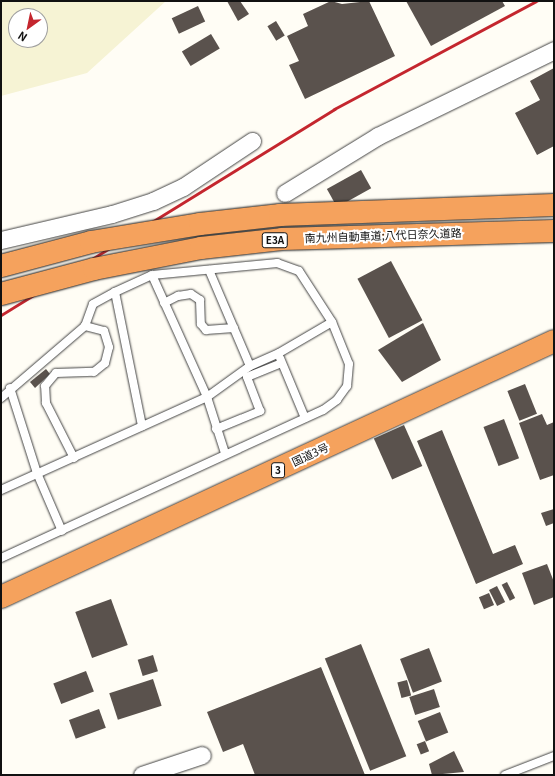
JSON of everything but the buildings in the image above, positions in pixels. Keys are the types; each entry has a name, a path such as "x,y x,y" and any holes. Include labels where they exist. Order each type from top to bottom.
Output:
{"highway":[{"path":"507,206 554,199"},
{"name":"E3A","path":"1,266 91,242 200,224 280,215 554,205"},
{"name":"南九州自動車道;八代日奈久道路","path":"1,294 94,269 202,248 268,240 402,233 554,231"},
{"name":"国道3号","path":"1,597 554,341"}],"street":[{"path":"285,193 378,136 554,50"},
{"path":"1,240 112,214 153,202 183,187 252,141"},
{"path":"142,775 202,755"}],"lane":[{"path":"1,398 10,388 85,326 92,304 152,275 277,263 299,271 332,322 349,364 347,386 337,400 305,418 225,453 62,531 1,558"},
{"path":"209,270 250,366"},
{"path":"152,275 207,397 216,429 225,453"},
{"path":"115,292 142,426"},
{"path":"164,303 178,296 191,294 200,300 201,324 206,330 234,328"},
{"path":"1,490 207,397 250,366 279,353 332,322"},
{"path":"74,458 46,403 45,386 56,373 94,372 105,363 109,347 104,331 85,326"},
{"path":"279,353 281,363 305,418"},
{"path":"216,429 260,411 247,377 281,363"},
{"path":"10,388 37,473 62,531"},
{"path":"505,775 554,756"}],"shaded area":[{"path":"1,1 166,1 87,73 1,96"}],"railway":[{"path":"1,315 334,109 536,1"}]}
